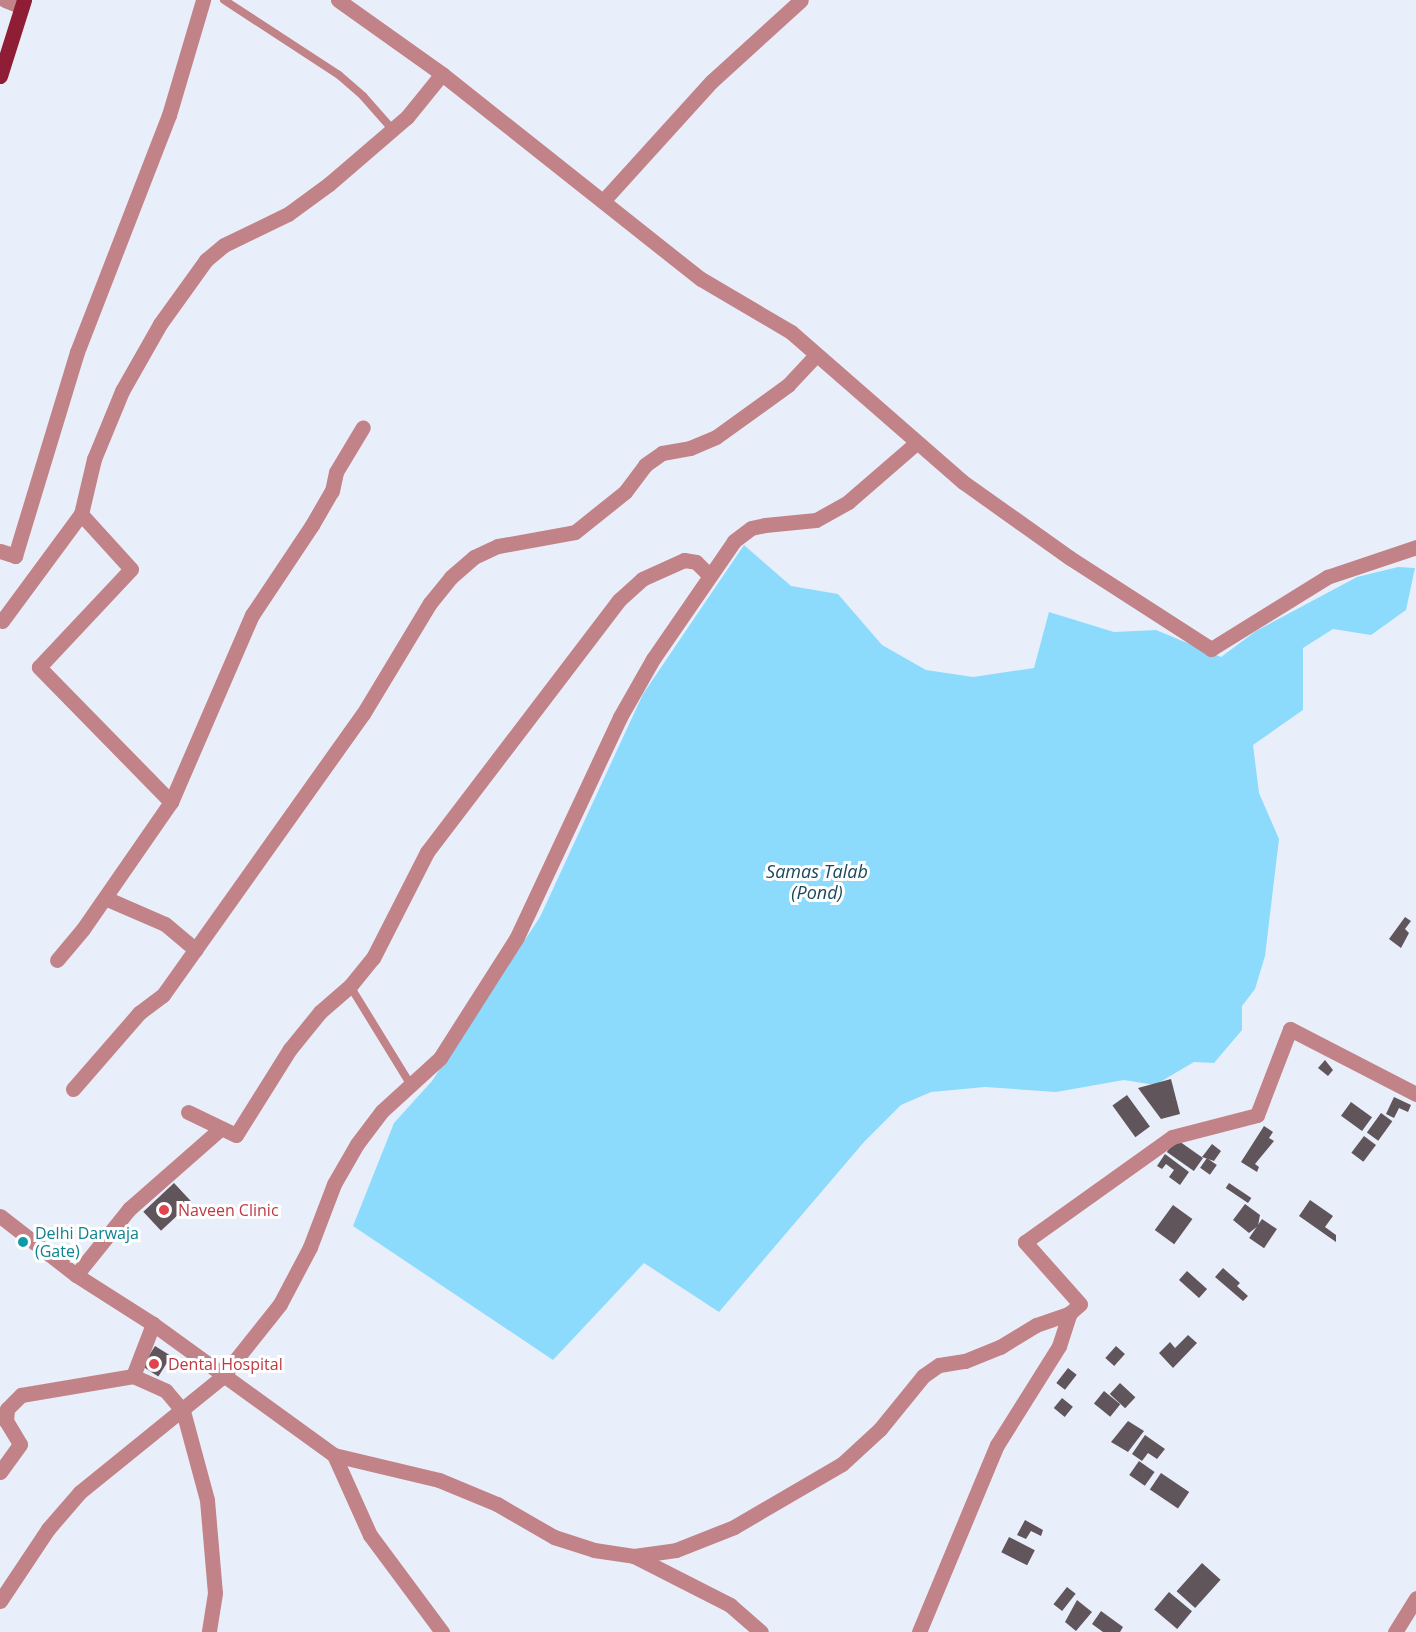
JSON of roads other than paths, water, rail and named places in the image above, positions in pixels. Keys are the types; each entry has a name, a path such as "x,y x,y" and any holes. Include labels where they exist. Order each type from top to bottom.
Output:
{"main road":[{"path":"0,76 23,4"}],"street":[{"path":"5,0 23,4"},
{"path":"0,551 15,556 77,352 169,115 203,0"},
{"path":"338,0 442,74 701,279 790,332 963,482 1070,558 1211,649 1326,577 1416,547"},
{"path":"603,201 712,81 801,0"},
{"path":"2,621 81,514 94,459 122,391 160,324 206,260 224,245 288,214 393,130 442,74"},
{"path":"73,1089 139,1013 163,995 363,714 430,603 451,577 474,558 498,546 575,532 626,492 645,465 662,453 690,448 716,437 788,385 816,355"},
{"path":"57,960 105,898 171,802 252,615 312,525 332,491 336,472 363,427"},
{"path":"0,1601 48,1529 80,1492 183,1411 222,1377 280,1304 298,1272 334,1184 357,1144 382,1111 440,1058 517,936 620,717 709,575 734,541 751,528 816,520 848,502 916,443"},
{"path":"81,514 131,569 39,667 171,802"},
{"path":"188,1113 219,1130 236,1135 290,1049 320,1012 350,986 373,958 427,852 619,600 642,579 684,560 696,562 709,575"},
{"path":"105,898 165,924 196,950"},
{"path":"0,1216 76,1275 153,1324 222,1377 334,1455 439,1480 497,1504 554,1537 594,1550 634,1556 676,1550 734,1527 801,1491 842,1464 880,1429 923,1376 939,1365 965,1361 1000,1347 1036,1325 1070,1313 1080,1304 1025,1242 1172,1137 1257,1115 1290,1029 1416,1094"},
{"path":"76,1275 129,1209 219,1130"},
{"path":"920,1632 997,1445 1059,1346 1070,1313"},
{"path":"133,1376 153,1324"},
{"path":"0,1472 20,1444 3,1420 8,1409 21,1395 133,1376 166,1391 183,1411 207,1500 215,1593 209,1632"},
{"path":"334,1455 370,1535 442,1632"},
{"path":"634,1556 730,1605 760,1632"},
{"path":"1395,1632 1416,1598"}],"lane":[{"path":"224,0 339,75 363,96 393,130"},
{"path":"350,986 412,1086"}],"water":[{"name":"Samas Talab (Pond)","path":"744,545 791,586 838,594 882,645 926,670 973,677 1034,668 1049,612 1114,632 1156,630 1221,657 1256,631 1357,577 1398,567 1415,568 1406,610 1371,635 1333,629 1303,648 1303,710 1253,745 1259,793 1279,839 1265,956 1255,989 1242,1006 1242,1030 1214,1063 1194,1062 1155,1085 1124,1080 1056,1092 985,1087 931,1092 901,1105 864,1142 719,1312 644,1263 553,1360 353,1226 394,1123 432,1081 540,917 643,694"}],"place":[{"name":"Naveen Clinic","path":"164,1210"},
{"name":"Delhi Darwaja (Gate)","path":"23,1242"},
{"name":"Dental Hospital","path":"154,1364"}]}
